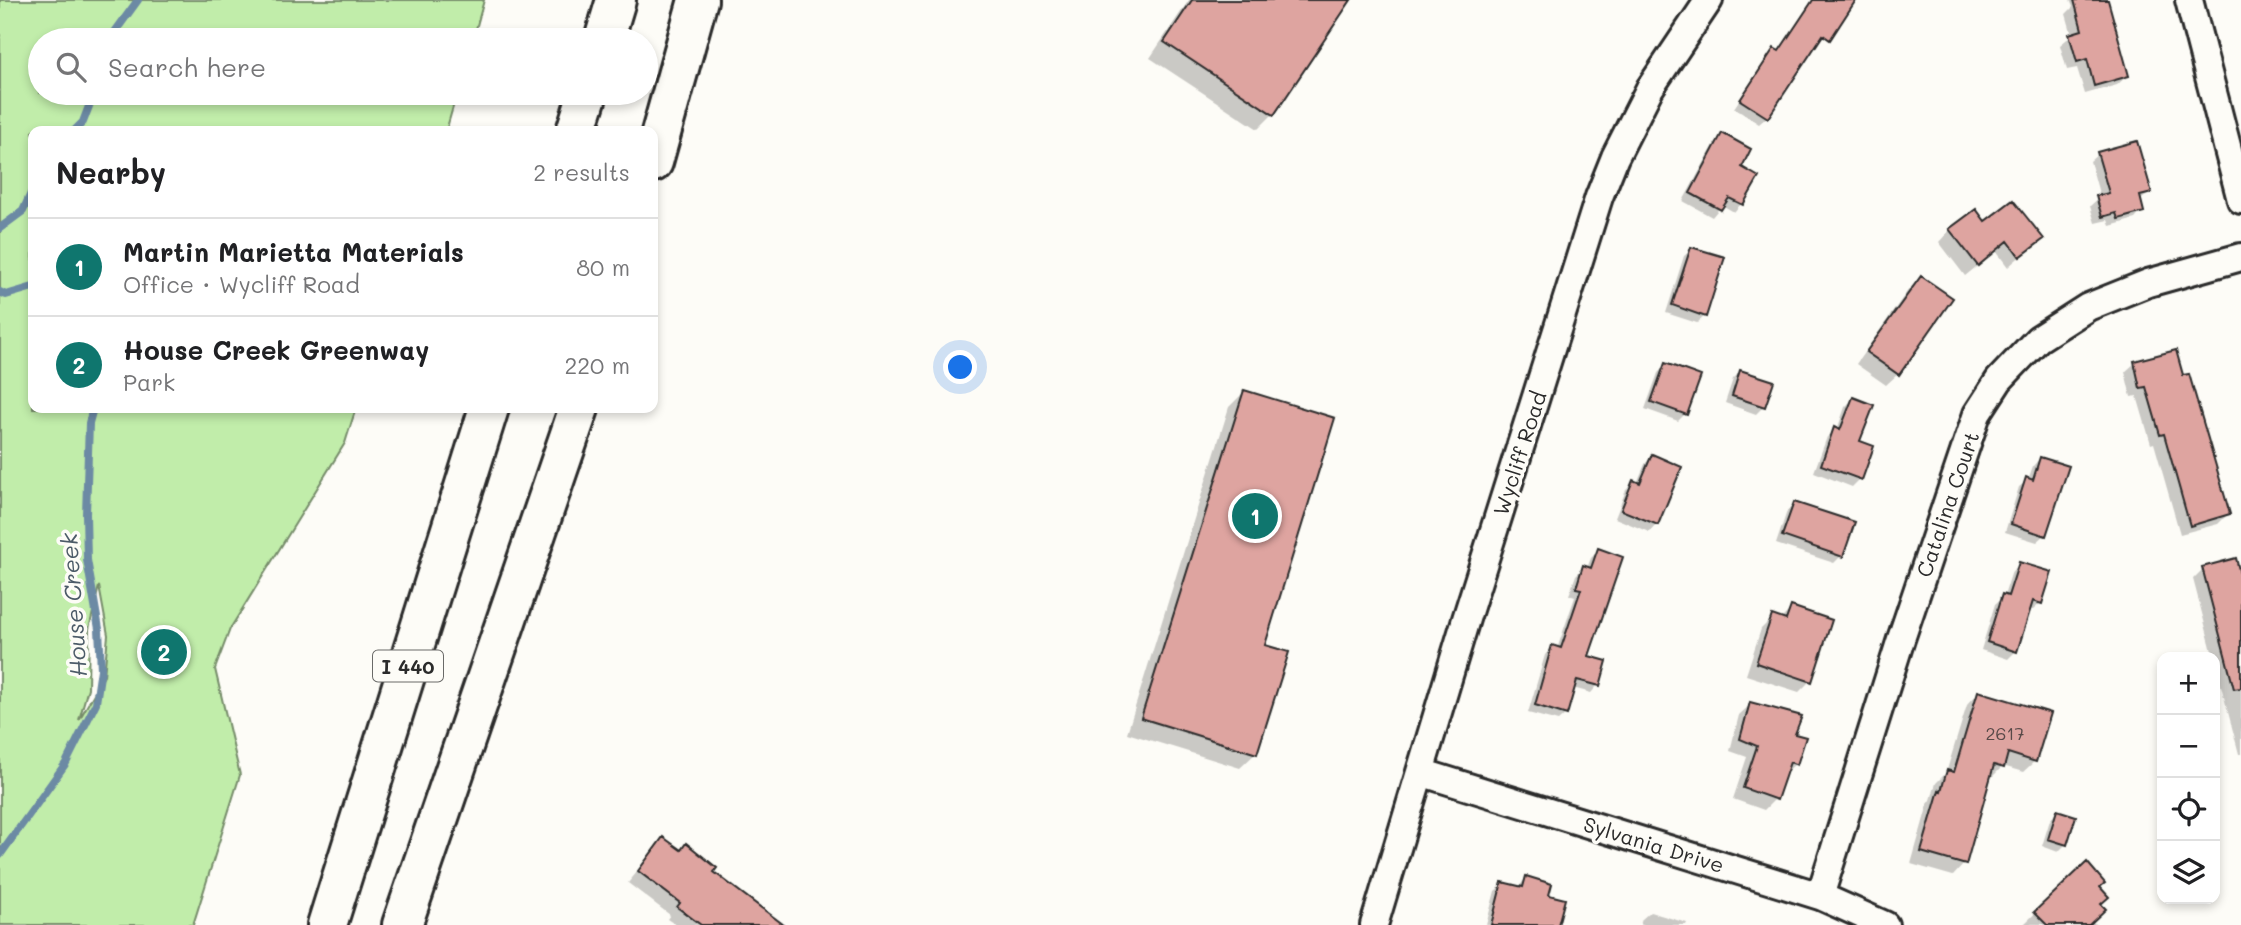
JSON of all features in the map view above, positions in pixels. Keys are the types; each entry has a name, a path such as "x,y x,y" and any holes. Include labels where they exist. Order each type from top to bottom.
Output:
{"highway":[{"path":"658,144 698,0"},
{"path":"577,126 584,105"},
{"name":"I 440","path":"327,925 487,413"},
{"path":"402,925 577,413"}],"street":[{"name":"Wycliff Road","path":"1374,925 1599,197 1615,157 1650,88 1709,0"},
{"path":"2189,0 2241,200"},
{"name":"Catalina Court","path":"1821,896 1901,639 1973,427 1999,380 2038,339 2088,307 2148,283 2241,257"},
{"name":"Sylvania Drive","path":"1420,772 1821,896 1885,925"}],"green space":[{"path":"0,0 484,0 476,28 28,28 28,105 454,105 447,126 28,126 28,413 354,413 345,443 230,629 215,669 240,775 193,925 0,925","holes":["99,586 108,635 104,676 79,720 88,688 89,629"]}],"building":[{"path":"1192,0 1351,0 1274,115 1164,42"},
{"path":"1813,0 1856,0 1830,40 1823,35 1768,118 1740,100 1774,48 1779,51"},
{"path":"2074,0 2108,0 2129,76 2094,86 2087,59 2077,62 2069,34 2082,30"},
{"path":"1722,133 1751,149 1742,167 1759,177 1743,205 1729,198 1721,210 1690,193"},
{"path":"2137,141 2152,193 2140,196 2144,212 2118,219 2116,213 2102,217 2096,196 2109,193 2097,152"},
{"path":"2013,200 2044,239 2020,257 2008,241 1978,266 1949,229 1976,209 1985,221"},
{"path":"1691,247 1725,257 1706,317 1672,305"},
{"path":"1921,276 1953,298 1899,375 1866,352"},
{"path":"2176,350 2183,375 2189,374 2230,514 2190,526 2164,434 2160,435 2146,387 2140,388 2134,361"},
{"path":"1665,363 1701,376 1687,415 1651,402"},
{"path":"1740,370 1774,381 1765,407 1732,396"},
{"path":"1244,390 1335,418 1265,645 1289,652 1257,754 1141,718"},
{"path":"1853,397 1874,405 1860,441 1874,446 1862,480 1821,465 1834,427 1840,430"},
{"path":"1652,454 1682,467 1658,525 1621,510 1633,480 1640,483"},
{"path":"2040,457 2069,466 2046,536 2011,524 2026,477 2033,480"},
{"path":"1794,502 1855,522 1843,557 1782,536"},
{"path":"1598,548 1623,557 1589,656 1607,661 1600,686 1577,680 1567,715 1535,705 1552,645 1561,648 1581,589 1576,588 1583,565 1591,568"},
{"path":"2236,558 2241,578 2241,688 2234,689 2202,567"},
{"path":"2019,562 2052,572 2042,604 2033,601 2017,652 1987,642 2002,594 2008,596"},
{"path":"1791,606 1832,620 1812,682 1756,663 1772,615 1786,620"},
{"path":"1978,691 2051,713 2036,762 2008,753 2004,768 1994,765 1966,865 1921,852 1947,770 1954,772"},
{"path":"1750,702 1802,716 1795,734 1806,737 1797,765 1790,762 1777,800 1743,788 1757,746 1740,739"},
{"path":"2057,810 2076,816 2067,845 2048,839"},
{"path":"663,837 681,850 686,843 717,868 714,872 784,925 701,925 677,907 680,903 638,871"},
{"path":"2087,862 2105,883 2100,887 2109,897 2101,904 2106,909 2089,925 2047,925 2034,912"},
{"path":"1526,876 1552,884 1549,895 1565,899 1558,925 1491,925 1502,882 1523,887"}],"waterway":[{"name":"House Creek","path":"118,28 138,0"},
{"name":"House Creek","path":"79,126 89,105"},
{"name":"House Creek","path":"0,228 23,211 28,200"},
{"name":"House Creek","path":"0,292 6,295 28,288"},
{"name":"House Creek","path":"0,855 66,763 96,703 101,669 99,629 87,560 86,514 89,423 92,413"}],"place":[{"name":"Martin Marietta Materials","path":"1255,516"},
{"name":"House Creek Greenway","path":"164,652"}]}
